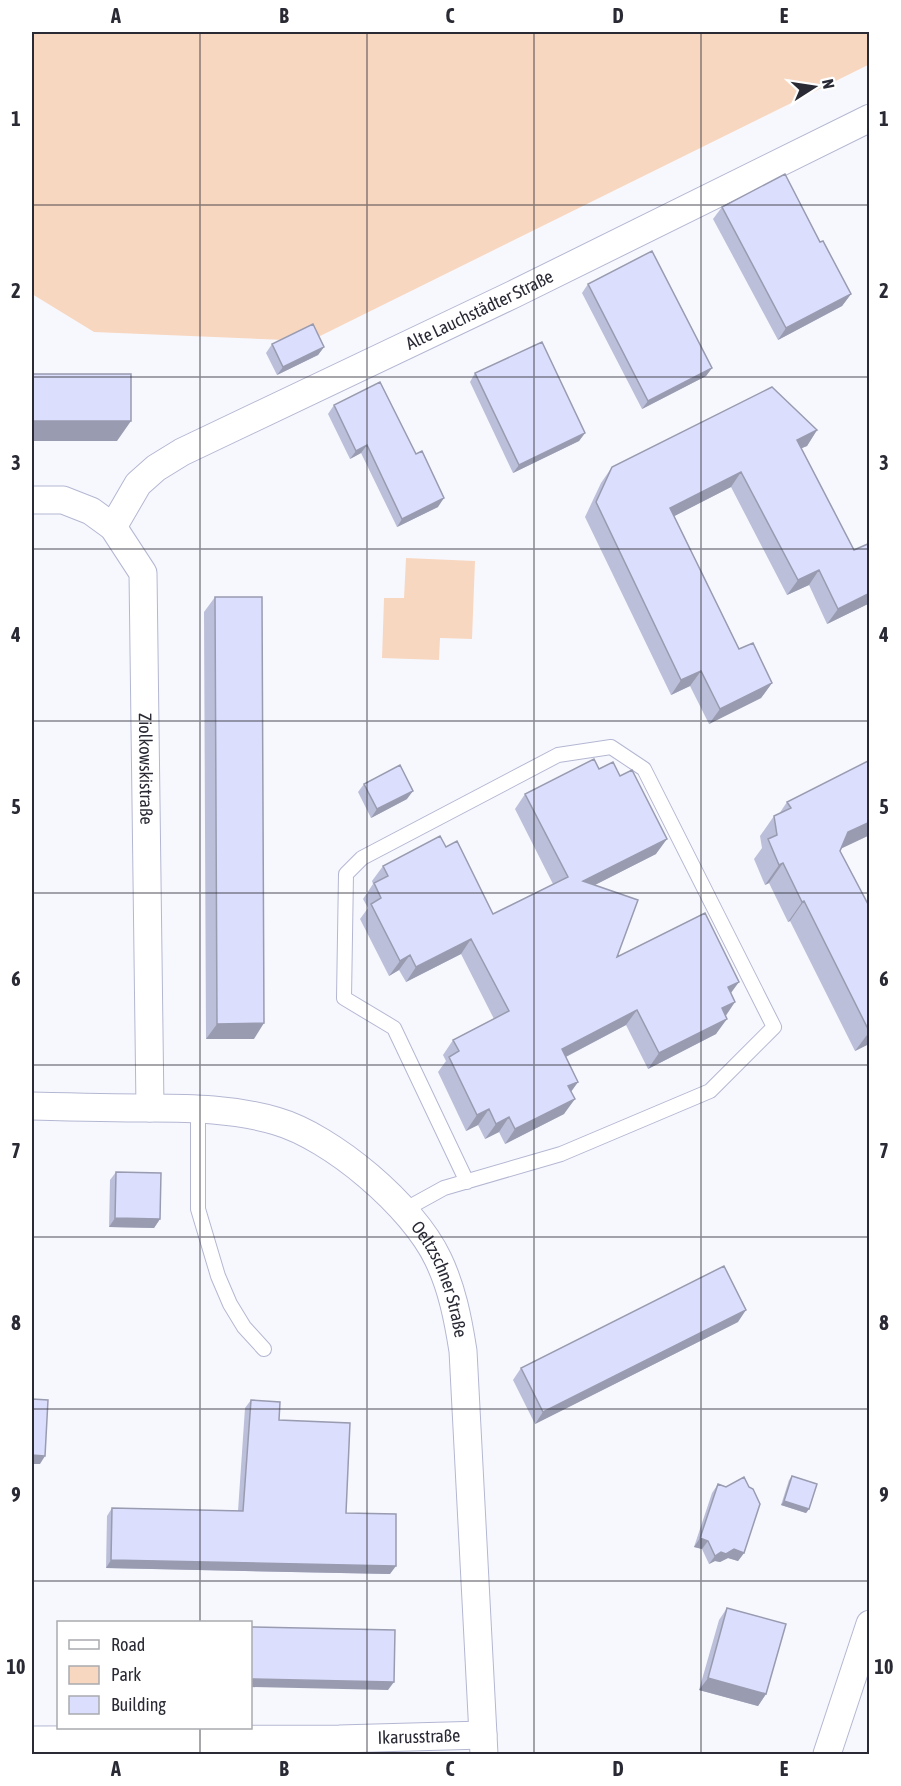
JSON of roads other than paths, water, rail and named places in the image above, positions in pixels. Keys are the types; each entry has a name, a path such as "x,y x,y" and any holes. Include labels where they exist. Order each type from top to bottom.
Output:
{"street":[{"name":"Alte Lauchstädter Straße","path":"113,527 138,484 156,468 182,452 514,294 870,118"},
{"name":"Ziolkowskistraße","path":"32,500 63,501 91,511 113,527 143,573 150,1108"},
{"name":"Oeltzschner Straße","path":"32,1106 198,1108 277,1121 323,1142 372,1178 404,1210 438,1258 458,1315 463,1351 483,1745"},
{"path":"827,1755 870,1624"},
{"name":"Ikarusstraße","path":"32,1740 339,1739 483,1745"}],"lane":[{"path":"404,1210 444,1188 467,1182 561,1154 710,1091 774,1027 644,769 611,747 558,755 362,858 346,874 344,998 394,1028 467,1182"},
{"path":"198,1108 198,1209 218,1276 230,1304 244,1327 264,1349"}]}
